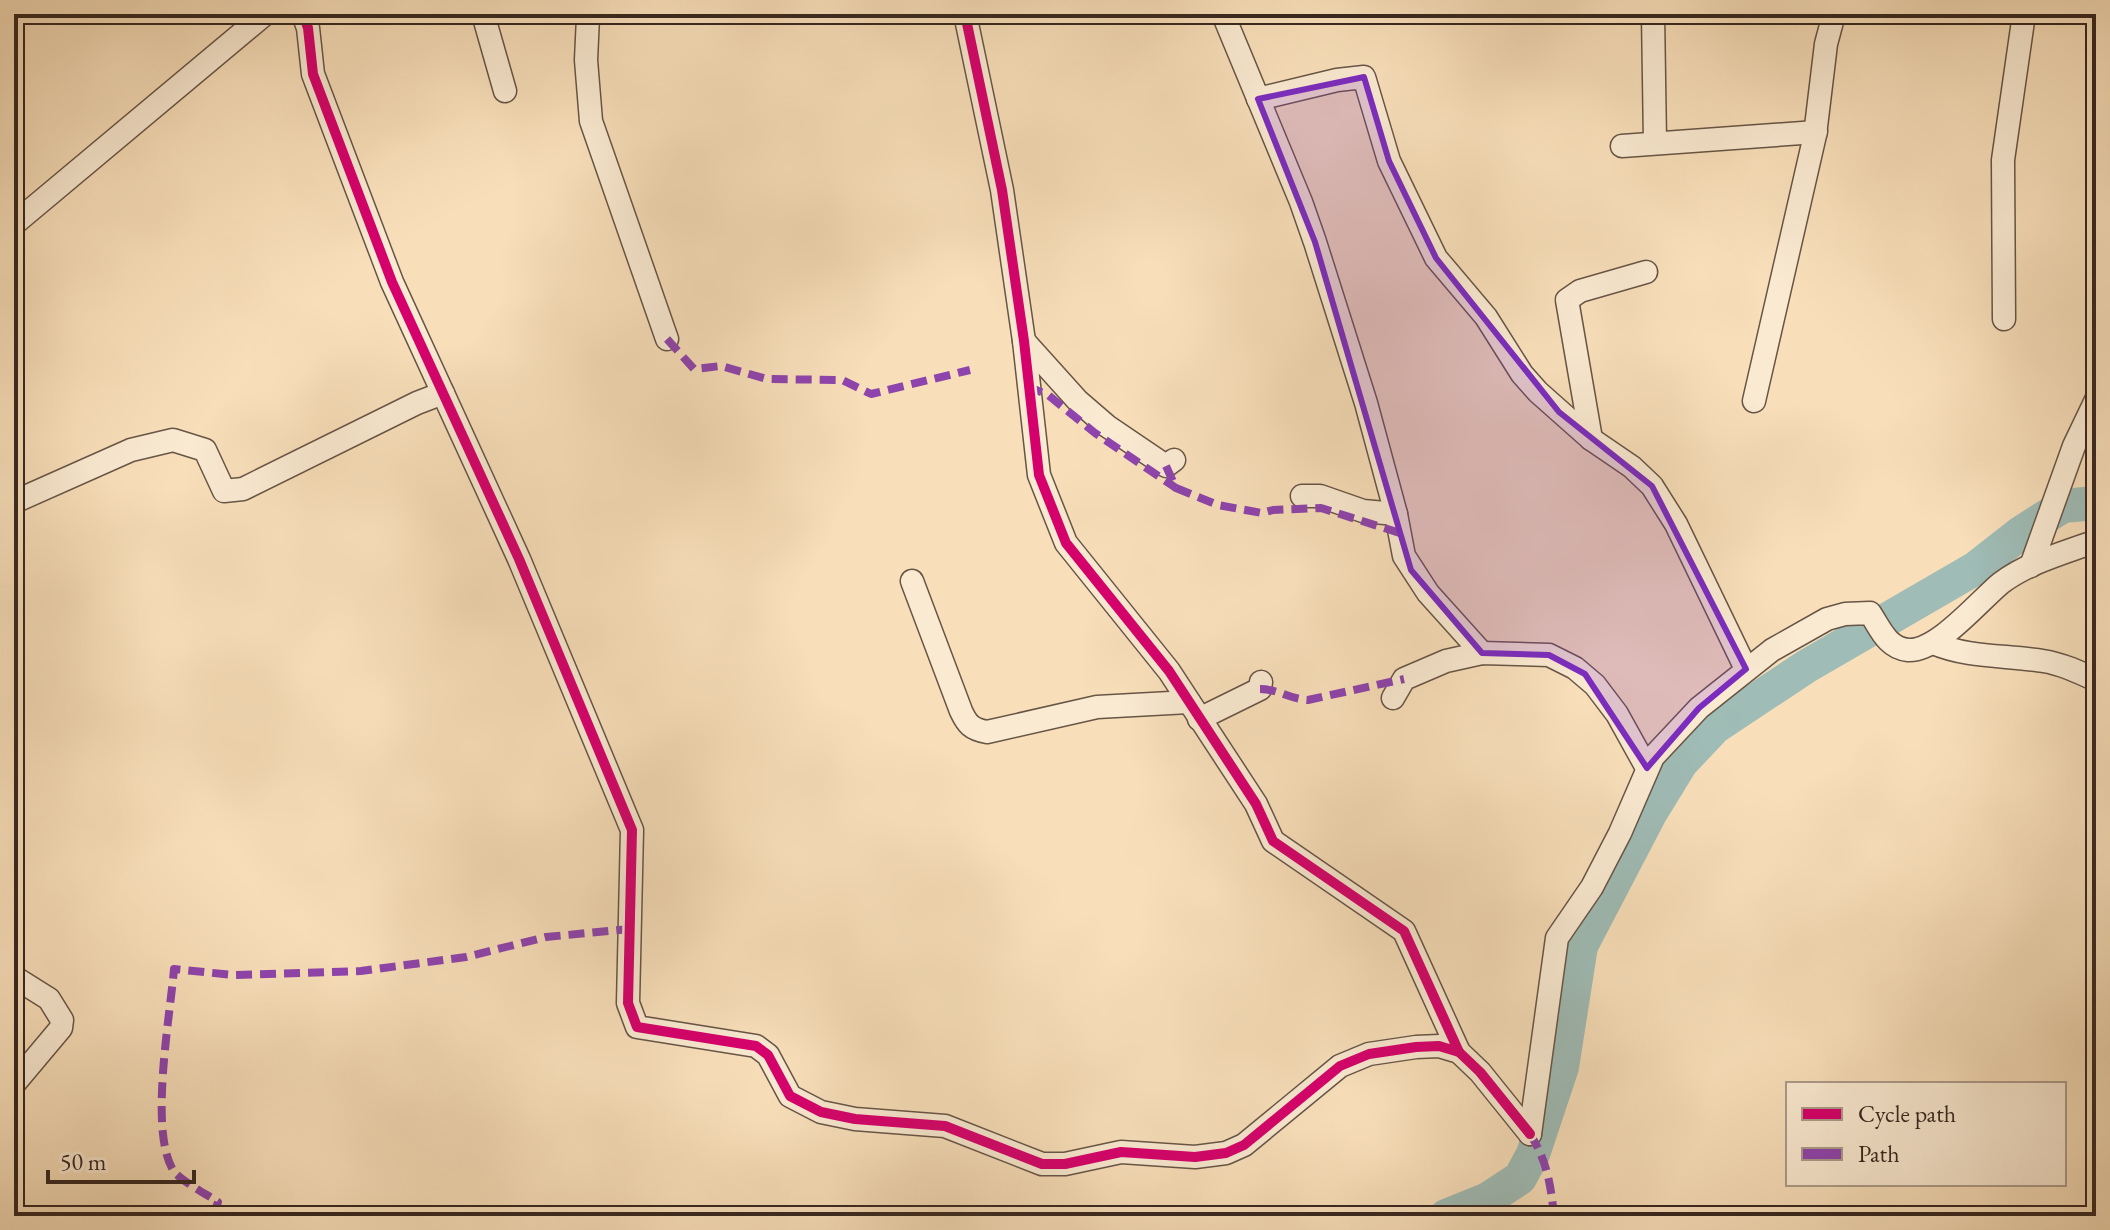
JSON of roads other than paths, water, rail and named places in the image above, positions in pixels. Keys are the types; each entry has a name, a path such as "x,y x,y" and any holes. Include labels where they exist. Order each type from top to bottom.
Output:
{"street":[{"path":"14,224 265,14"},
{"path":"303,14 308,28 313,74 392,282 519,559 632,830 628,1003 637,1027 756,1046 768,1055 790,1096 821,1112 855,1119 945,1126 1042,1164 1065,1164 1121,1152 1195,1157 1226,1153 1244,1145 1340,1066 1369,1054 1416,1047 1439,1046 1459,1052"},
{"path":"483,14 505,91"},
{"path":"591,14 588,17 586,60 591,121 667,339"},
{"path":"965,14 1002,190 1039,475 1066,543 1169,671 1256,804 1273,841 1404,931 1459,1052 1480,1072 1530,1134 1557,938 1592,887 1658,750 1699,708 1746,669 1772,650 1827,619 1845,614 1870,613 1890,644 1909,650 1933,643 1999,585 2031,566 2096,541"},
{"path":"1223,14 1315,242 1366,403 1404,556 1428,593 1482,653"},
{"path":"1653,14 1655,143"},
{"path":"1754,401 1816,132 1826,44 1834,14"},
{"path":"2004,319 2003,160 2024,14"},
{"path":"1258,99 1337,80 1364,77 1389,161 1436,258 1486,317 1522,374 1559,412 1632,467 1652,486 1663,502 1746,669"},
{"path":"1622,146 1816,132"},
{"path":"1591,439 1567,300 1580,291 1646,272"},
{"path":"1024,341 1078,401 1107,426 1166,466 1174,460"},
{"path":"14,502 131,450 173,440 205,450 224,491 243,489 443,393"},
{"path":"2031,566 2074,446 2096,400"},
{"path":"1302,496 1320,496 1363,511 1396,514"},
{"path":"912,581 961,711 974,730 987,732 1097,707 1194,710 1260,689 1261,682"},
{"path":"1933,643 1971,654 2044,661 2096,680"},
{"path":"1393,698 1404,679 1446,661 1482,653 1549,655 1575,668 1603,693 1647,768"},
{"path":"14,977 49,999 62,1020 61,1028 14,1084"}],"waterway":[{"path":"1446,1216 1488,1199 1520,1178 1533,1154 1562,1067 1581,946 1651,812 1681,763 1715,727 1807,666 1976,568 2022,532 2063,506 2096,503"}]}
